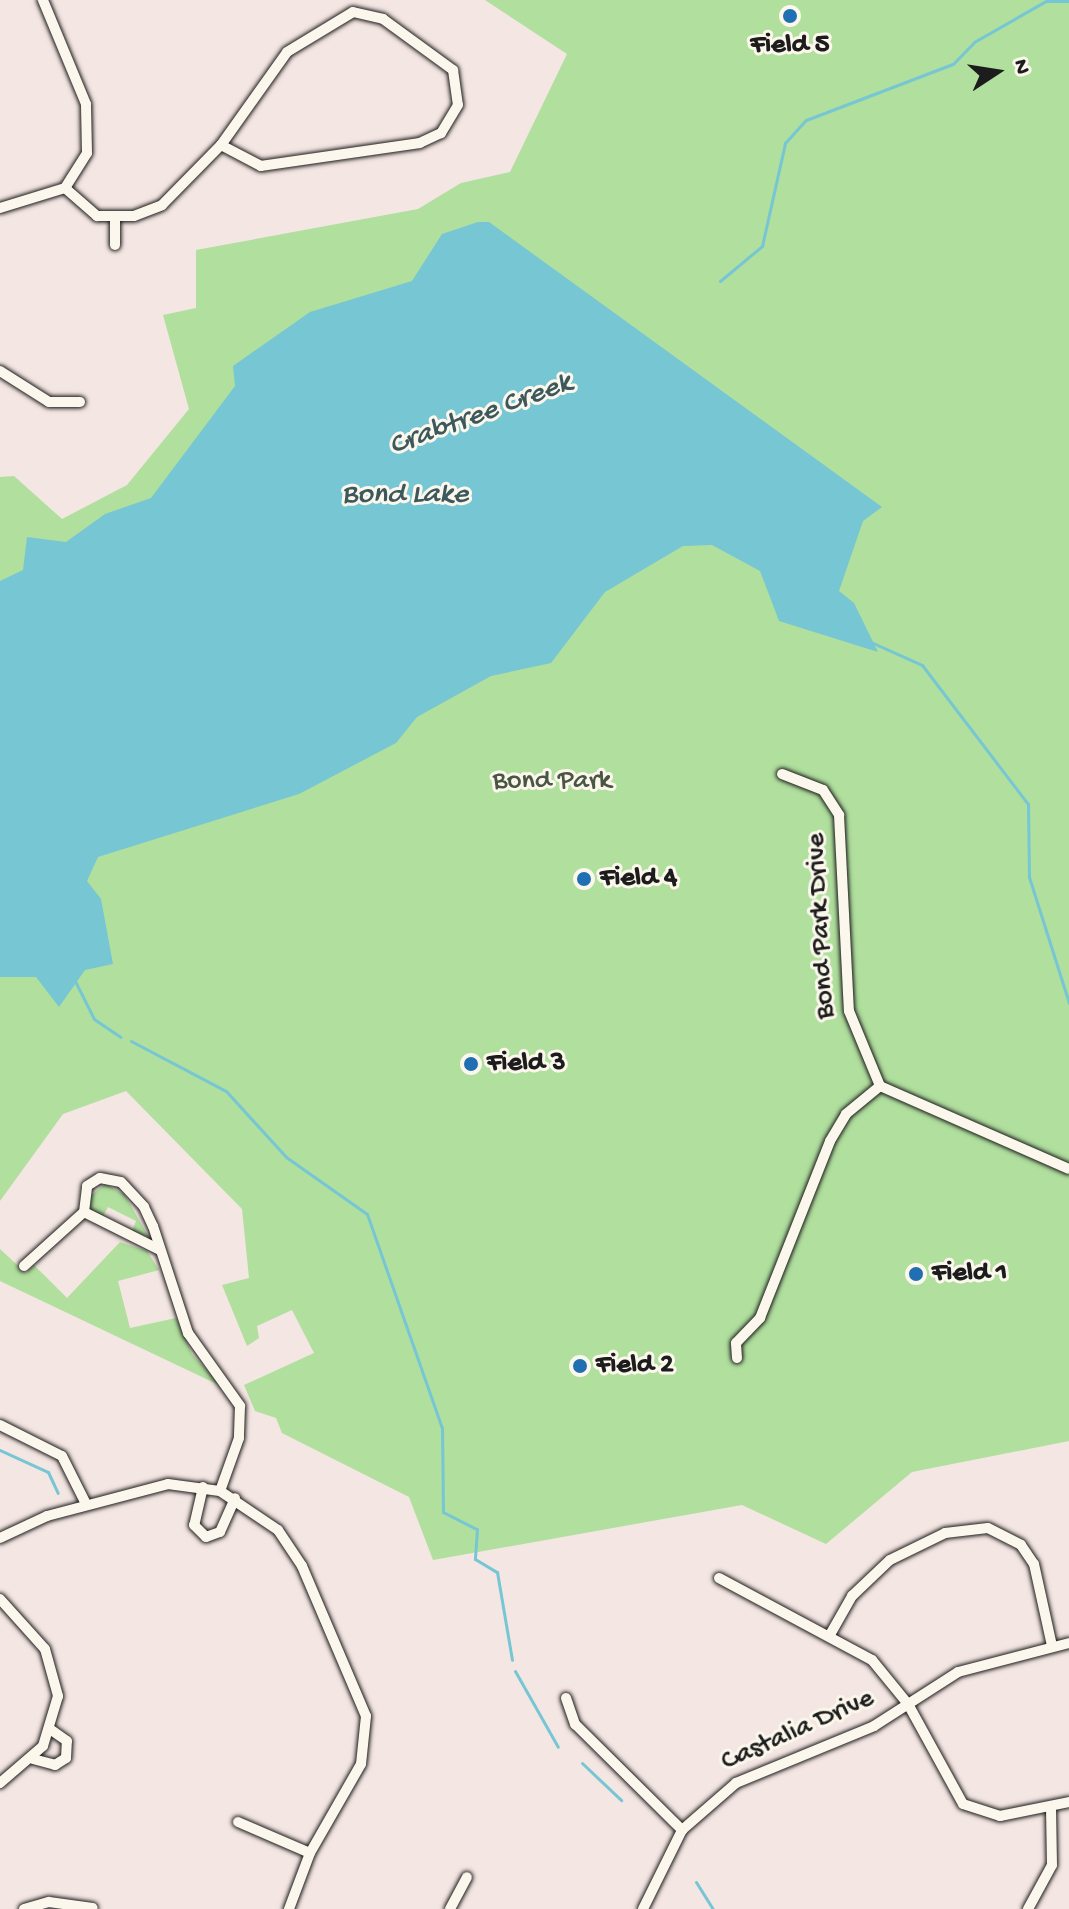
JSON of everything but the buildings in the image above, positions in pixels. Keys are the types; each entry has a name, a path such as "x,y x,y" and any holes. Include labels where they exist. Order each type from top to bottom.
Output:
{"street":[{"path":"0,208 65,188 87,153 90,123 43,0"},
{"path":"65,188 86,210 115,217 162,205 221,145 287,52 345,14 383,19 445,60 458,83 454,117 420,143 261,166 221,145"},
{"path":"115,217 115,245"},
{"path":"0,371 49,402 80,402"},
{"name":"Bond Park Drive","path":"782,774 823,790 839,815 849,1011 880,1086"},
{"path":"737,1358 736,1343 760,1318 830,1141 846,1114 880,1086 1069,1169"},
{"path":"24,1266 84,1212 87,1186 100,1178 121,1182 144,1207 188,1333 240,1406 239,1438 220,1491"},
{"path":"84,1212 160,1250"},
{"path":"0,1425 62,1456 86,1504"},
{"path":"0,1538 86,1504 146,1486 203,1487 235,1498 264,1516 291,1547 364,1704 361,1764 310,1853 289,1909"},
{"path":"203,1487 194,1525 206,1537 220,1532 235,1498"},
{"path":"831,1633 852,1596 890,1560 945,1533 988,1528 1021,1545 1034,1564 1052,1646"},
{"path":"719,1578 831,1633 872,1660 908,1704 963,1804 1000,1816 1069,1802"},
{"path":"0,1599 51,1660 58,1696 51,1730 33,1759 0,1783"},
{"name":"Castalia Drive","path":"643,1909 682,1830 736,1783 856,1735 958,1672 1069,1643"},
{"path":"566,1698 575,1724 682,1830"},
{"path":"33,1759 55,1765 66,1758 67,1741 51,1730"},
{"path":"1028,1909 1052,1865 1051,1806"},
{"path":"238,1822 310,1853"},
{"path":"450,1909 467,1877"},
{"path":"24,1909 57,1902 93,1908"}],"green space":[{"name":"Bond Park","path":"485,0 1069,0 1069,1441 912,1472 826,1544 742,1505 433,1560 409,1497 282,1433 276,1418 255,1411 244,1385 314,1353 292,1310 257,1326 259,1338 247,1346 222,1285 249,1278 242,1209 126,1091 63,1114 0,1201 0,477 14,476 62,519 127,485 189,409 163,315 196,308 196,250 418,209 461,183 510,172 567,54"},
{"path":"105,1184 124,1194 149,1237 132,1231 136,1221 108,1207 103,1216 91,1210 89,1197"},
{"path":"120,1242 147,1251 159,1270 118,1281 130,1328 176,1318 192,1354 221,1386 0,1281 0,1249 26,1273 34,1265 67,1298"}],"water":[{"name":"Bond Lake","path":"478,222 489,222 882,507 863,521 839,591 854,603 878,652 779,621 760,571 712,545 683,546 605,592 551,663 491,676 417,717 396,743 299,794 98,857 87,881 101,899 113,964 85,970 59,1007 36,977 0,977 0,581 23,570 27,537 66,542 105,514 151,498 235,386 233,366 310,312 412,281 442,234"}],"waterway":[{"path":"720,281 762,246 785,143 806,120 953,64 974,42 1046,1 1069,1"},
{"path":"873,643 922,665 1028,804 1029,877 1069,1003"},
{"path":"75,981 94,1019 121,1037"},
{"path":"131,1041 226,1091 286,1157 367,1214 442,1428 443,1512 477,1529 475,1559 497,1572 512,1660"},
{"path":"0,1450 48,1472 58,1493"},
{"path":"515,1671 558,1747"},
{"path":"582,1763 621,1800"},
{"path":"696,1882 713,1909"}],"place":[{"name":"Field 5","path":"790,16"},
{"name":"Field 4","path":"584,879"},
{"name":"Field 3","path":"471,1064"},
{"name":"Field 1","path":"916,1274"},
{"name":"Field 2","path":"580,1366"}],"water label":[{"name":"Crabtree Creek","path":"481,416"}]}
